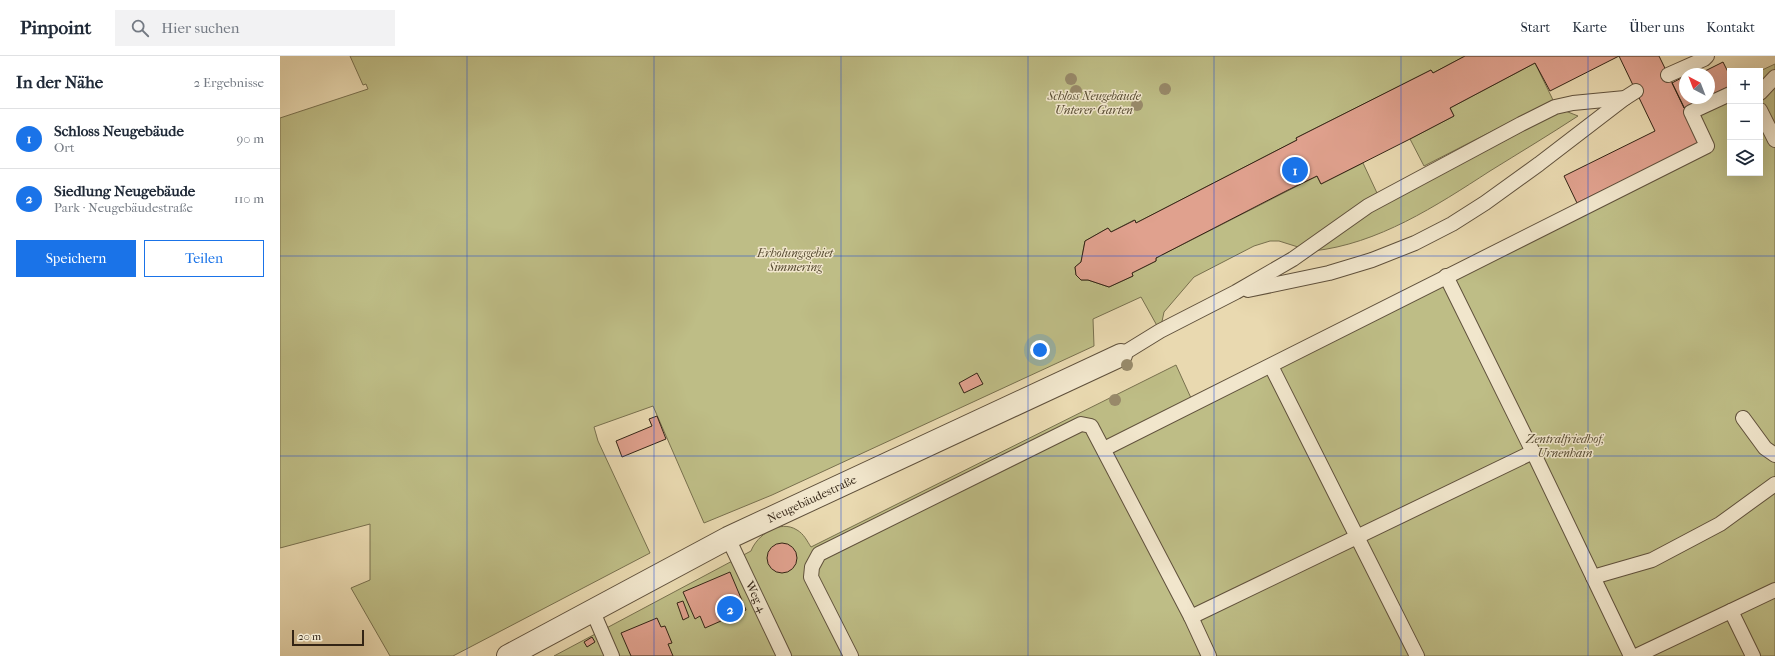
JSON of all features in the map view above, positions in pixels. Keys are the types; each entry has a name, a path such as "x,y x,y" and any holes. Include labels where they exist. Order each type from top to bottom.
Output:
{"street":[{"name":"Neugebäudestraße","path":"508,656 593,612 728,538 1121,355"}],"lane":[{"path":"1668,75 1698,62 1707,56"},
{"path":"1763,90 1775,77"},
{"path":"1121,355 1160,331 1236,292 1303,252 1368,206 1520,124 1555,107 1630,95 1485,203 1452,224 1414,243 1372,260 1329,273 1236,292"},
{"path":"1104,449 1706,146 1691,112 1727,95"},
{"path":"1763,116 1775,140"},
{"path":"1446,276 1631,656"},
{"path":"1271,366 1416,656"},
{"path":"1744,418 1765,448 1775,455"},
{"path":"851,656 811,577 812,567 819,554 1081,424 1091,426 1104,449 1209,656"},
{"path":"1191,618 1533,452"},
{"path":"1593,578 1652,560 1720,524 1775,484"},
{"name":"Weg 4","path":"728,538 784,656"},
{"path":"1636,656 1775,590"},
{"path":"1731,611 1753,656"},
{"path":"593,612 612,656"}],"green space":[{"name":"Erholungsgebiet Simmering","path":"350,56 1465,56 1433,73 1431,70 1296,138 1297,140 1136,223 1134,220 1111,232 1108,228 1085,241 1081,262 1075,267 1076,275 1081,280 1088,280 1109,287 1133,276 1132,273 1156,261 1156,258 1317,176 1321,184 1363,163 1377,193 1298,247 1279,241 1270,241 1254,246 1194,277 1164,312 1160,331 1141,297 1093,319 1094,346 772,495 704,523 653,406 594,427 598,441 650,553 453,656 390,656 351,588 370,580 370,524 280,548 280,118 368,89 366,84 363,85"},
{"path":"1535,63 1553,100 1424,166 1410,139 1454,116 1450,108"},
{"name":"Zentralfriedhof, Urnenhain","path":"1775,64 1775,656 554,656 751,551 758,539 770,530 783,526 790,527 802,534 811,547 1176,365 1191,398 1701,142 1684,108 1692,104 1715,104 1715,93 1727,87 1727,176 1763,176 1763,70"},
{"path":"1563,110 1578,116 1449,197 1406,222 1360,240 1337,247 1313,251 1371,211"}],"building":[{"path":"1465,56 1619,56 1550,91 1535,63 1450,108 1454,116 1321,184 1317,176 1288,190 1156,258 1156,261 1132,273 1133,276 1109,287 1088,280 1081,280 1076,275 1075,267 1081,262 1085,241 1108,228 1111,232 1135,220 1136,223 1297,140 1296,138 1431,70 1433,73"},
{"path":"1619,56 1659,56 1679,97 1679,104 1682,104 1701,142 1577,203 1564,176 1655,131"},
{"path":"1723,62 1727,70 1727,87 1715,93 1715,68 1711,68"},
{"path":"1679,79 1679,98 1672,83"},
{"path":"1682,104 1692,104 1684,108"},
{"path":"977,373 983,384 964,393 959,383"},
{"path":"657,416 666,439 622,457 616,441 652,426 649,419"},
{"path":"782,543 793,547 797,558 793,569 782,573 771,569 767,558 771,547"},
{"path":"730,572 746,610 705,628 700,616 695,619 683,592"},
{"path":"683,601 689,617 683,620 677,603"},
{"path":"657,618 661,627 665,626 672,643 668,644 673,656 631,656 621,633"},
{"path":"592,637 595,642 587,647 584,642"}],"place":[{"name":"Schloss Neugebäude","path":"1295,170"},
{"name":"Siedlung Neugebäude","path":"730,609"}],"park label":[{"name":"Schloss Neugebäude Unterer Garten","path":"1094,103"}]}
